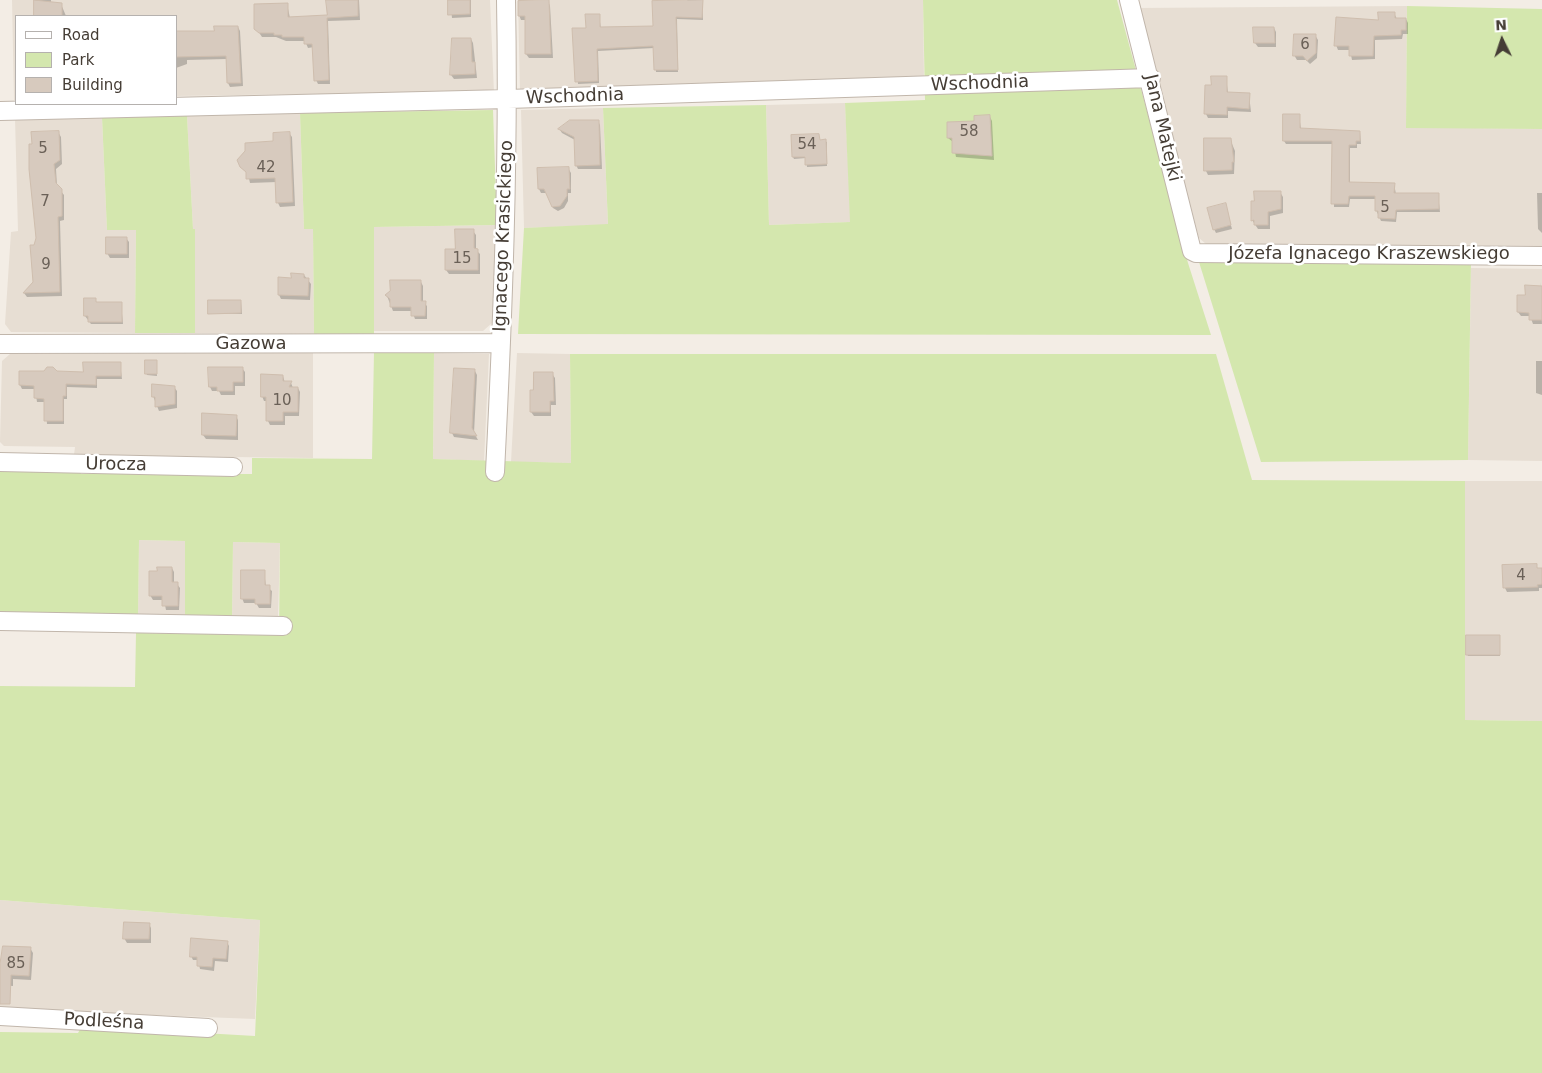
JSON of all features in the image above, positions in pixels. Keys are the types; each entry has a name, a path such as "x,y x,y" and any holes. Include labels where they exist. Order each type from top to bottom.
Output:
{"street":[{"name":"Ignacego Krasickiego","path":"495,472 501,343 508,99 506,0"},
{"name":"Jana Matejki","path":"1129,0 1150,78 1188,242 1192,251 1196,253"},
{"name":"Wschodnia","path":"0,111 508,99 1150,78"},
{"name":"Józefa Ignacego Kraszewskiego","path":"1196,253 1542,256"},
{"name":"Gazowa","path":"0,344 501,343"},
{"name":"Urocza","path":"0,462 233,467"},
{"path":"0,621 283,626"},
{"name":"Podleśna","path":"0,1016 208,1028"}],"shaded area":[{"path":"12,0 490,0 494,93 299,97 298,94 178,96 178,15 15,15 14,100"},
{"path":"518,0 923,0 924,81 520,92"},
{"path":"1407,6 1406,127 1542,129 1542,246 1206,244 1199,238 1151,68 1137,8"},
{"path":"845,103 851,222 769,225 766,105"},
{"path":"603,108 608,225 524,228 521,110"},
{"path":"300,113 304,229 313,229 314,334 195,333 195,230 193,229 187,116"},
{"path":"102,117 107,230 136,230 135,333 11,332 5,324 11,232 18,231 15,118"},
{"path":"497,225 492,323 483,331 374,331 374,227"},
{"path":"1471,268 1542,269 1542,461 1468,460"},
{"path":"313,352 313,458 74,455 75,447 4,446 0,442 2,361 10,354"},
{"path":"434,353 489,354 484,461 433,459"},
{"path":"517,353 570,354 571,463 511,462"},
{"path":"1465,481 1542,481 1542,721 1465,720"},
{"path":"139,540 185,541 185,620 138,619"},
{"path":"233,542 280,543 278,620 232,620"},
{"path":"0,900 260,920 255,1019 0,1009"}],"green space":[{"path":"923,0 1117,0 1188,263 1211,335 518,334 524,228 608,224 603,108 766,105 769,225 850,222 845,103 925,100"},
{"path":"1407,6 1542,9 1542,129 1406,128"},
{"path":"493,110 497,225 374,227 374,335 314,334 313,229 304,229 300,113"},
{"path":"187,116 193,229 195,229 195,333 135,333 136,230 107,230 102,117"},
{"path":"1199,262 1471,262 1468,460 1261,462"},
{"path":"374,352 434,353 433,459 571,463 570,354 1216,354 1252,480 1465,481 1465,720 1542,721 1542,1073 0,1073 0,1032 78,1033 82,1026 255,1036 260,920 0,900 0,686 135,687 136,633 279,635 280,543 233,542 232,620 185,620 185,541 139,540 138,619 0,617 0,470 80,470 81,474 252,474 252,458 372,459"}],"building":[{"path":"34,0 62,3 62,15 34,15"},
{"path":"326,0 358,0 358,16 327,18 329,80 314,81 312,44 304,44 304,37 282,37 282,35 274,35 274,33 259,33 254,29 254,4 288,3 288,17 327,15"},
{"path":"448,0 470,0 470,14 448,15"},
{"path":"549,0 551,54 525,54 525,16 518,16 518,1"},
{"path":"703,0 702,18 676,17 678,70 654,70 653,46 597,49 598,81 575,82 572,28 586,28 585,14 600,14 600,27 653,26 652,1"},
{"path":"1378,12 1395,12 1395,18 1406,18 1406,30 1401,30 1401,35 1374,36 1373,56 1349,56 1349,46 1334,46 1336,17 1378,20"},
{"path":"214,26 238,26 241,83 227,83 226,56 178,57 178,31 214,31"},
{"path":"1253,27 1274,27 1275,43 1254,43"},
{"path":"1294,34 1316,34 1316,53 1307,61 1303,56 1293,56"},
{"path":"452,38 471,38 472,62 475,62 475,74 450,75"},
{"path":"1211,76 1227,76 1227,92 1250,93 1249,109 1227,107 1227,115 1204,114 1205,85 1211,85"},
{"path":"1283,114 1300,114 1300,128 1360,131 1360,141 1356,141 1356,145 1349,145 1349,182 1395,183 1394,193 1439,193 1439,209 1396,210 1395,219 1378,218 1378,211 1375,211 1375,196 1349,196 1348,204 1331,204 1332,141 1283,141"},
{"path":"990,115 992,156 952,153 952,138 947,138 947,122 974,121 974,116"},
{"path":"570,120 599,120 600,165 575,166 574,137 558,129"},
{"path":"59,131 60,160 54,164 56,183 62,189 62,216 58,217 60,292 23,293 33,282 30,245 34,245 36,238 29,169 29,144 32,144 31,132"},
{"path":"290,132 293,202 276,203 275,178 246,179 246,172 240,167 237,160 245,151 245,143 273,141 273,133"},
{"path":"819,134 820,140 826,139 827,164 805,165 805,157 792,157 791,135"},
{"path":"1204,138 1231,138 1234,162 1232,162 1232,170 1204,171"},
{"path":"569,167 570,189 567,189 567,196 560,206 552,207 544,189 538,189 537,168"},
{"path":"1254,191 1281,191 1281,209 1268,212 1268,225 1254,225 1254,220 1251,221 1251,201 1254,201"},
{"path":"1226,203 1231,225 1213,230 1207,208"},
{"path":"455,229 474,229 474,248 478,249 478,270 445,270 445,249 455,249"},
{"path":"106,237 127,237 127,254 106,254"},
{"path":"291,273 304,274 304,278 309,278 308,296 278,295 278,277 291,278"},
{"path":"390,280 421,280 421,301 426,301 425,316 411,316 411,307 390,307 390,299 385,295 390,291"},
{"path":"1525,285 1542,286 1542,320 1529,320 1529,313 1517,312 1517,295 1525,295"},
{"path":"84,298 96,298 96,302 122,302 122,322 88,322 88,316 84,316"},
{"path":"208,300 241,300 241,313 208,314"},
{"path":"145,360 157,360 157,374 145,374"},
{"path":"83,362 121,362 121,376 96,376 96,385 66,384 66,396 63,396 63,421 44,421 44,399 34,398 34,386 19,385 19,371 44,371 47,367 53,367 57,371 83,372"},
{"path":"208,367 243,367 243,382 233,382 233,391 217,391 217,387 209,387"},
{"path":"454,368 475,369 472,428 477,436 450,433"},
{"path":"534,372 553,372 554,401 550,401 550,412 530,412 530,390 533,390"},
{"path":"261,374 283,375 283,381 292,381 289,387 298,387 298,412 283,412 283,421 266,421 266,397 261,397"},
{"path":"152,384 175,386 175,404 155,407 155,397 152,397"},
{"path":"202,413 237,415 236,436 202,435"},
{"path":"1537,564 1537,568 1542,568 1542,584 1537,585 1538,587 1503,588 1502,565"},
{"path":"157,567 172,567 172,582 178,582 178,606 162,606 162,596 149,596 149,571 157,571"},
{"path":"241,570 265,570 265,585 270,585 270,604 255,604 255,599 241,599"},
{"path":"1466,635 1500,635 1500,655 1466,655"},
{"path":"124,922 150,923 149,939 123,939"},
{"path":"191,938 228,941 226,959 213,958 212,967 197,966 197,957 190,957"},
{"path":"3,946 31,947 29,976 11,975 10,1004 0,1004 0,964"}]}
